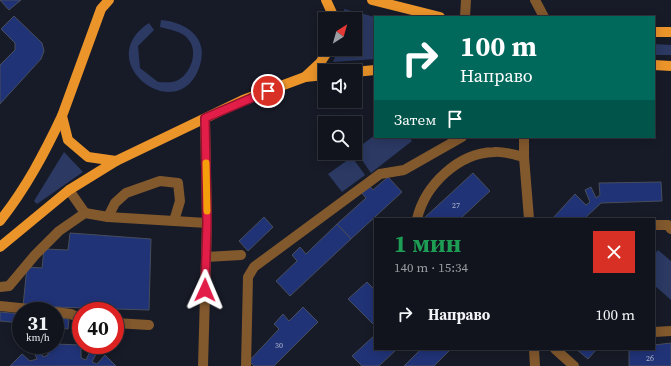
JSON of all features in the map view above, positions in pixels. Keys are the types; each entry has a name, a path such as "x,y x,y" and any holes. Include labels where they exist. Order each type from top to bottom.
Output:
{"main road":[{"path":"0,221 21,195 40,163 62,116 101,4 109,0"},
{"path":"326,0 332,12"},
{"path":"372,0 436,16"},
{"path":"655,32 671,32"},
{"path":"305,77 320,63 324,56"},
{"path":"655,66 671,66"},
{"path":"362,71 374,70"},
{"path":"0,248 70,190 116,161 243,100 305,77 318,76"},
{"path":"62,116 68,140 88,157 116,161"}],"street":[{"path":"465,16 466,0"},
{"path":"535,0 543,16"},
{"path":"203,366 207,223 205,118"},
{"path":"246,366 248,277 254,267 380,174 404,170 460,138"},
{"path":"524,138 529,218"},
{"path":"417,218 419,209 430,190 445,173 467,157 494,152 524,157"},
{"path":"108,218 115,203 126,193 160,181 178,183 180,201 174,221"},
{"path":"70,190 85,213 108,218 207,223"},
{"path":"0,287 9,286 35,255 59,231 85,213"},
{"path":"655,225 668,225 671,229"},
{"path":"206,257 241,254"},
{"path":"0,306 12,307"},
{"path":"124,323 149,325"},
{"path":"655,332 671,331"},
{"path":"534,350 535,366"},
{"path":"556,350 574,366"}],"shaded area":[{"path":"344,9 356,12 344,12"},
{"path":"362,14 374,17 374,59 333,62 335,56 362,56"},
{"path":"161,20 170,21 186,28 198,39 201,46 202,55 200,65 190,83 175,91 159,91 144,83 133,71 129,55 133,39 149,23 154,30 138,46 140,68 158,82 174,82 186,74 192,62 193,56 191,44 182,34 160,27"},
{"path":"655,44 671,45 671,55 655,55"},
{"path":"374,136 374,138 410,138 412,141 371,173 362,160 362,145"},
{"path":"64,152 83,172 37,204 34,201"},
{"path":"348,160 354,160 365,175 342,192 328,174"},
{"path":"658,250 671,261 671,300 655,286 655,254"}],"building":[{"path":"0,0 21,0 9,10"},
{"path":"14,16 42,43 44,51 41,59 0,104 0,65 15,50 15,43 1,29"},
{"path":"473,173 490,191 461,218 424,218"},
{"path":"388,177 402,192 351,239 337,224 366,198 360,191 368,184 373,190"},
{"path":"661,182 662,201 601,203 585,218 553,218 575,194 586,205 590,202 585,190 591,187 596,198 600,195 599,183"},
{"path":"264,217 273,227 248,251 239,241"},
{"path":"337,224 351,239 290,296 276,281 297,261 292,255 300,247 306,254"},
{"path":"70,233 151,239 149,310 124,309 124,302 72,302 72,308 64,307 64,302 23,302 27,267 42,268 44,249 68,250"},
{"path":"367,282 374,289 374,325 348,299"},
{"path":"303,307 318,322 274,366 254,366 249,361 279,329 274,324 283,314 289,321"},
{"path":"0,312 12,313 12,322 0,321"},
{"path":"64,319 69,319 68,329 64,328"},
{"path":"374,336 374,350 396,350 379,366 362,366 352,356"},
{"path":"671,343 671,366 629,366 629,350 655,350 655,345"},
{"path":"64,344 72,345 72,354 81,354 81,358 86,360 89,354 96,354 92,362 97,364 105,355 116,366 10,366 22,354 30,361 37,359 35,354 42,354 43,357 48,355 64,354"},
{"path":"420,350 449,351 434,366 404,366"},
{"path":"577,350 596,350 588,359"}],"slow traffic":[{"path":"206,163 207,211"}],"route":[{"path":"205,290 207,223 205,118 243,100 268,91"}]}
